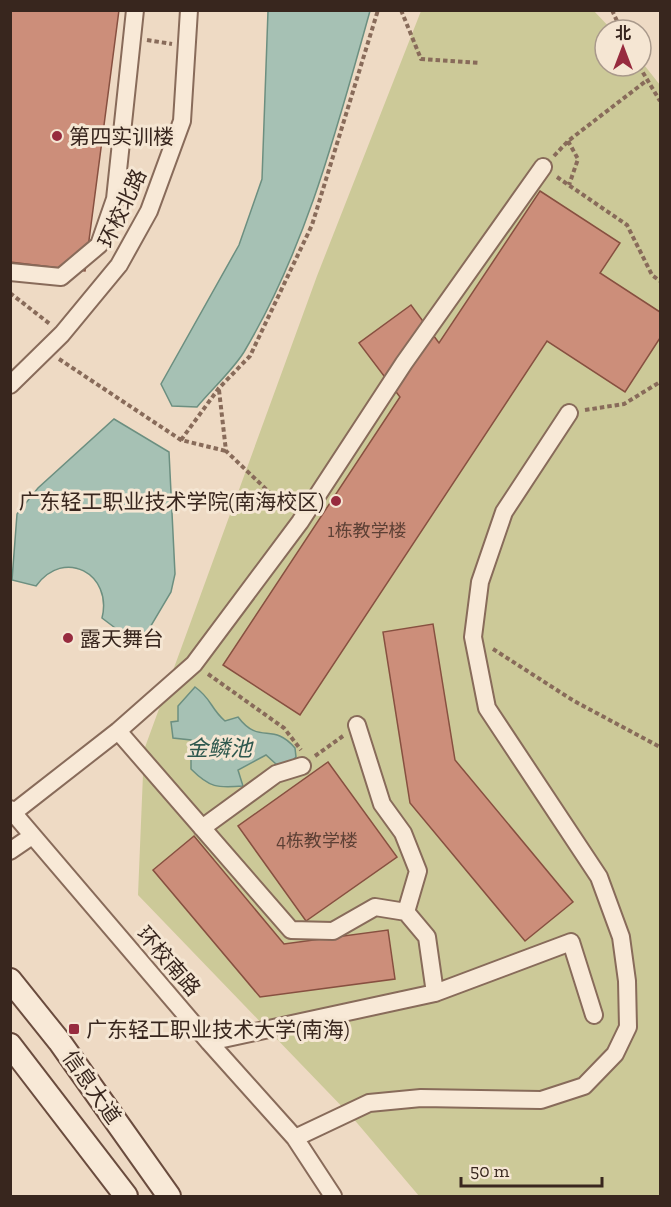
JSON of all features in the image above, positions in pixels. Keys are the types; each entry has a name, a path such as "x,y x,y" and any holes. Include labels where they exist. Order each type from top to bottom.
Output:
{"main road":[{"name":"信息大道","path":"10,980 59,1041 169,1197"},
{"name":"信息大道","path":"10,1045 126,1197"}],"street":[{"path":"10,272 61,277 99,245 115,199 135,10"},
{"name":"环校北路","path":"10,385 62,334 119,266 149,212 182,121 189,10"},
{"path":"12,811 118,731 194,664 300,522 404,363 543,167"},
{"path":"295,1138 369,1103 421,1098 541,1100 584,1086 615,1054 628,1027 627,981 621,938 599,877 487,708 473,637 480,582 504,512 569,413"},
{"path":"357,726 382,804 403,832 418,871 406,912"},
{"path":"118,731 291,930 333,932 375,907 406,912 427,937 435,993"},
{"path":"202,828 276,774 302,766"},
{"name":"环校南路","path":"12,811 209,1042 295,1138 333,1197"},
{"path":"10,851 32,836"},
{"path":"209,1042 435,993 571,942 594,1015"}],"path":[{"path":"181,440 219,388 250,356 312,225 378,10"},
{"path":"401,10 421,59 480,63"},
{"path":"131,38 186,46"},
{"path":"645,78 660,101"},
{"path":"646,81 568,141 543,167 627,225 652,275 660,281"},
{"path":"568,141 578,159 569,185"},
{"path":"10,293 62,334"},
{"path":"46,351 181,440 226,451 300,522"},
{"path":"569,413 624,404 660,382"},
{"path":"219,388 226,451"},
{"path":"473,637 574,700 660,747"},
{"path":"194,664 284,728 300,746 302,766"},
{"path":"302,766 357,726"}],"shaded area":[{"name":"广东轻工职业技术学院(南海校区)","path":"421,11 594,11 601,18 593,18 593,78 653,78 653,76 660,85 660,1196 419,1196 352,1117 138,895 144,750 317,276"}],"water":[{"path":"268,11 370,11 318,186 286,270 266,312 239,359 197,407 172,406 161,384 239,245 262,179"},
{"path":"114,419 169,452 175,574 171,592 139,646 102,618 103,602 100,589 93,578 84,571 72,567 60,568 47,574 36,586 12,580 17,514 38,488"},
{"name":"金鳞池","path":"195,687 225,721 238,717 253,730 273,734 287,740 295,748 296,757 289,764 276,764 266,755 238,770 243,786 220,787 203,780 191,769 191,740 173,738 171,722 178,721 178,706"}],"building":[{"name":"第四实训楼","path":"10,10 119,10 85,271 10,262"},
{"path":"540,191 620,243 600,273 660,312 660,338 625,392 547,341 300,715 223,665 400,397 359,343 411,305 439,343"},
{"path":"433,624 455,760 573,902 525,941 410,803 383,632"},
{"path":"328,762 397,857 306,921 238,826"},
{"path":"194,836 284,944 388,930 395,979 260,997 153,870"}],"place":[{"name":"第四实训楼","path":"57,136"},
{"name":"广东轻工职业技术学院(南海校区)","path":"336,501"},
{"name":"露天舞台","path":"68,638"},
{"name":"广东轻工职业技术大学(南海)","path":"74,1029"}]}
